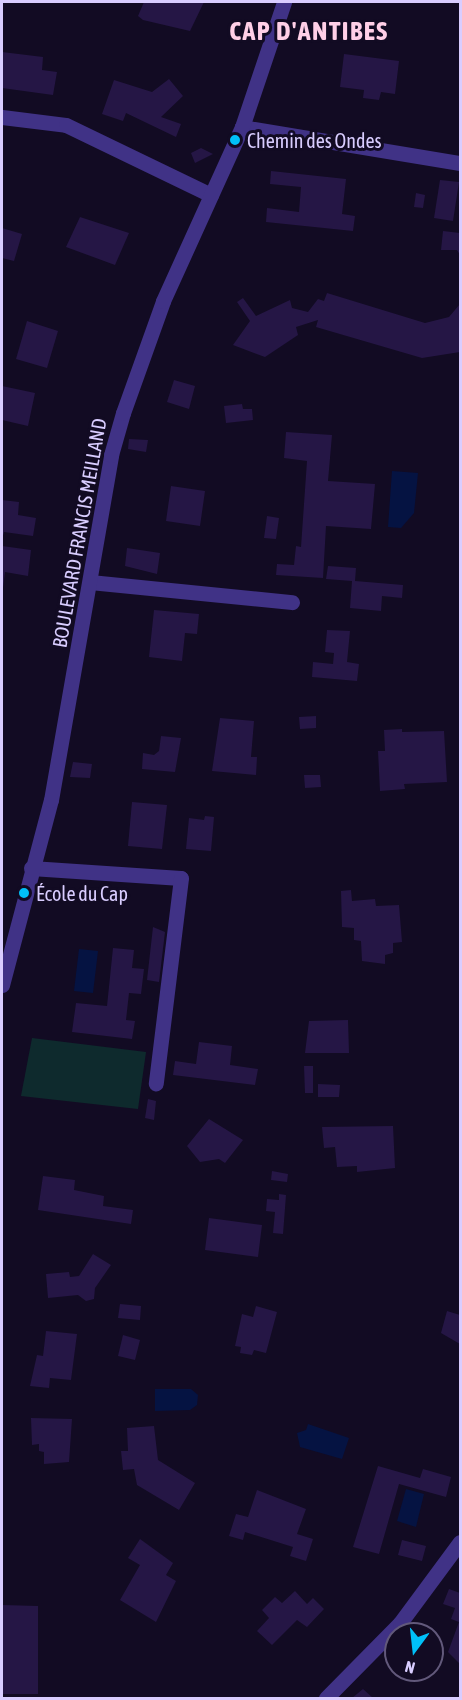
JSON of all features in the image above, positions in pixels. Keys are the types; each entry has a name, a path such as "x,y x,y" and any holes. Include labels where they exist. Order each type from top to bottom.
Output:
{"street":[{"name":"BOULEVARD FRANCIS MEILLAND","path":"2,985 31,867 51,800 111,455 123,413 163,301 242,127 284,2"},
{"path":"2,117 66,125 211,195"},
{"path":"242,127 460,163"},
{"path":"90,582 292,602"},
{"path":"31,867 181,878 156,1083"},
{"path":"326,1698 400,1623 460,1542"}],"green space":[{"path":"32,1038 146,1052 138,1109 21,1096"}],"shaded area":[{"path":"392,471 418,473 414,513 401,528 388,527"},
{"path":"79,949 98,951 93,993 74,991"},
{"path":"155,1389 191,1389 198,1395 197,1405 190,1410 155,1411"},
{"path":"308,1424 349,1438 342,1459 300,1447 297,1433 306,1430"},
{"path":"406,1489 424,1494 416,1527 397,1521"}],"building":[{"path":"144,2 204,2 190,31 143,20 138,16"},
{"path":"2,52 43,57 42,70 57,72 53,95 2,88"},
{"path":"344,54 399,61 395,94 381,92 379,100 363,98 364,90 340,87"},
{"path":"169,79 183,96 161,117 181,124 176,137 126,113 123,121 102,114 114,80 152,92"},
{"path":"201,148 213,154 195,163 191,153"},
{"path":"271,171 346,179 342,214 355,216 353,231 266,222 267,208 299,212 301,187 270,184"},
{"path":"440,180 459,182 453,221 434,218"},
{"path":"416,193 425,195 423,208 414,207"},
{"path":"80,217 129,233 115,265 66,247"},
{"path":"2,228 22,234 14,261 2,258"},
{"path":"443,231 460,233 460,255 457,250 441,250"},
{"path":"327,293 425,323 449,317 460,304 460,352 422,358 316,327 318,320 296,327 298,335 265,357 233,345 250,321 237,302 243,298 256,316 290,300 292,308 308,312 318,299 324,301"},
{"path":"27,321 58,331 47,368 16,359"},
{"path":"174,380 195,386 189,409 167,402"},
{"path":"2,386 35,393 28,426 2,420"},
{"path":"242,404 243,409 252,409 253,420 226,423 224,406"},
{"path":"286,432 332,435 328,481 375,484 371,529 326,526 323,578 276,575 277,564 294,565 296,546 301,547 307,461 284,458"},
{"path":"129,439 148,440 146,452 128,449"},
{"path":"171,486 205,491 200,526 166,521"},
{"path":"2,500 19,502 18,515 36,518 33,536 4,532 2,539"},
{"path":"267,516 279,518 276,539 264,538"},
{"path":"2,546 31,550 28,576 5,572 3,588"},
{"path":"127,548 160,553 157,574 125,566"},
{"path":"328,566 356,568 355,581 403,585 402,598 382,596 381,611 350,608 352,581 326,579"},
{"path":"154,610 199,614 197,634 185,633 182,661 149,657"},
{"path":"327,630 350,631 347,662 359,664 357,681 312,677 313,662 333,664 334,653 325,652"},
{"path":"316,716 316,728 300,729 299,717"},
{"path":"220,718 254,721 251,757 257,757 256,775 212,771"},
{"path":"402,729 402,732 444,731 447,782 404,784 405,789 380,791 378,751 385,751 384,730"},
{"path":"161,736 181,738 175,772 142,769 143,753 154,755 159,751"},
{"path":"73,762 92,764 90,778 70,777"},
{"path":"304,775 320,775 321,787 305,788"},
{"path":"132,802 167,805 162,849 128,846"},
{"path":"205,816 214,817 211,851 186,849 189,818 204,820"},
{"path":"351,890 352,901 375,899 376,906 399,905 402,942 393,943 393,953 385,955 385,964 362,961 361,941 354,940 354,928 342,927 341,891"},
{"path":"153,927 165,932 159,982 147,980"},
{"path":"113,948 134,950 132,968 144,969 141,994 129,993 126,1020 135,1021 132,1039 72,1032 76,1003 107,1006"},
{"path":"348,1020 349,1053 305,1053 309,1021"},
{"path":"199,1042 232,1046 230,1065 258,1069 255,1085 173,1075 175,1061 196,1064"},
{"path":"304,1066 313,1066 313,1093 305,1093"},
{"path":"318,1084 340,1085 339,1097 318,1097"},
{"path":"148,1099 156,1101 154,1120 145,1118"},
{"path":"209,1119 243,1140 225,1163 219,1159 200,1162 187,1146"},
{"path":"393,1126 395,1168 357,1172 357,1166 337,1167 335,1147 324,1148 322,1127"},
{"path":"272,1171 288,1174 287,1182 271,1180"},
{"path":"43,1176 75,1180 74,1190 104,1196 103,1206 133,1210 131,1224 38,1210"},
{"path":"279,1194 286,1195 283,1234 273,1233 275,1212 266,1211 267,1199 279,1200"},
{"path":"209,1218 262,1225 258,1257 205,1250"},
{"path":"93,1254 111,1265 95,1288 94,1299 86,1301 78,1295 48,1298 46,1274 69,1272 70,1277 79,1276"},
{"path":"120,1304 141,1306 140,1320 118,1318"},
{"path":"256,1306 277,1312 266,1353 254,1350 252,1355 240,1353 241,1347 235,1346 242,1314 253,1317"},
{"path":"447,1311 460,1315 460,1344 441,1333"},
{"path":"46,1331 77,1334 71,1380 50,1378 49,1388 30,1386 37,1355 43,1356"},
{"path":"123,1335 140,1340 135,1360 118,1356"},
{"path":"31,1418 72,1419 69,1462 44,1464 44,1452 39,1451 39,1444 32,1445"},
{"path":"154,1426 158,1460 195,1483 179,1510 137,1485 134,1469 123,1470 121,1451 128,1451 127,1428"},
{"path":"378,1466 420,1478 423,1469 451,1477 446,1497 399,1484 379,1554 353,1547"},
{"path":"257,1490 306,1509 297,1534 313,1539 306,1561 290,1556 293,1547 245,1532 243,1540 229,1536 236,1514 248,1517"},
{"path":"140,1539 173,1563 166,1575 176,1581 156,1622 120,1600 140,1565 128,1558"},
{"path":"402,1540 426,1546 422,1561 398,1555"},
{"path":"449,1589 460,1593 460,1664 448,1652 459,1622 451,1619 455,1608 443,1604"},
{"path":"295,1591 307,1604 313,1598 324,1609 307,1627 297,1620 272,1645 257,1631 269,1618 262,1610 275,1597 282,1603"},
{"path":"2,1605 38,1606 38,1694 2,1694"},
{"path":"363,1689 373,1698 352,1698"}],"place":[{"name":"Chemin des Ondes","path":"235,140"},
{"name":"École du Cap","path":"24,893"}],"district":[{"name":"CAP D'ANTIBES","path":"309,32"}]}
